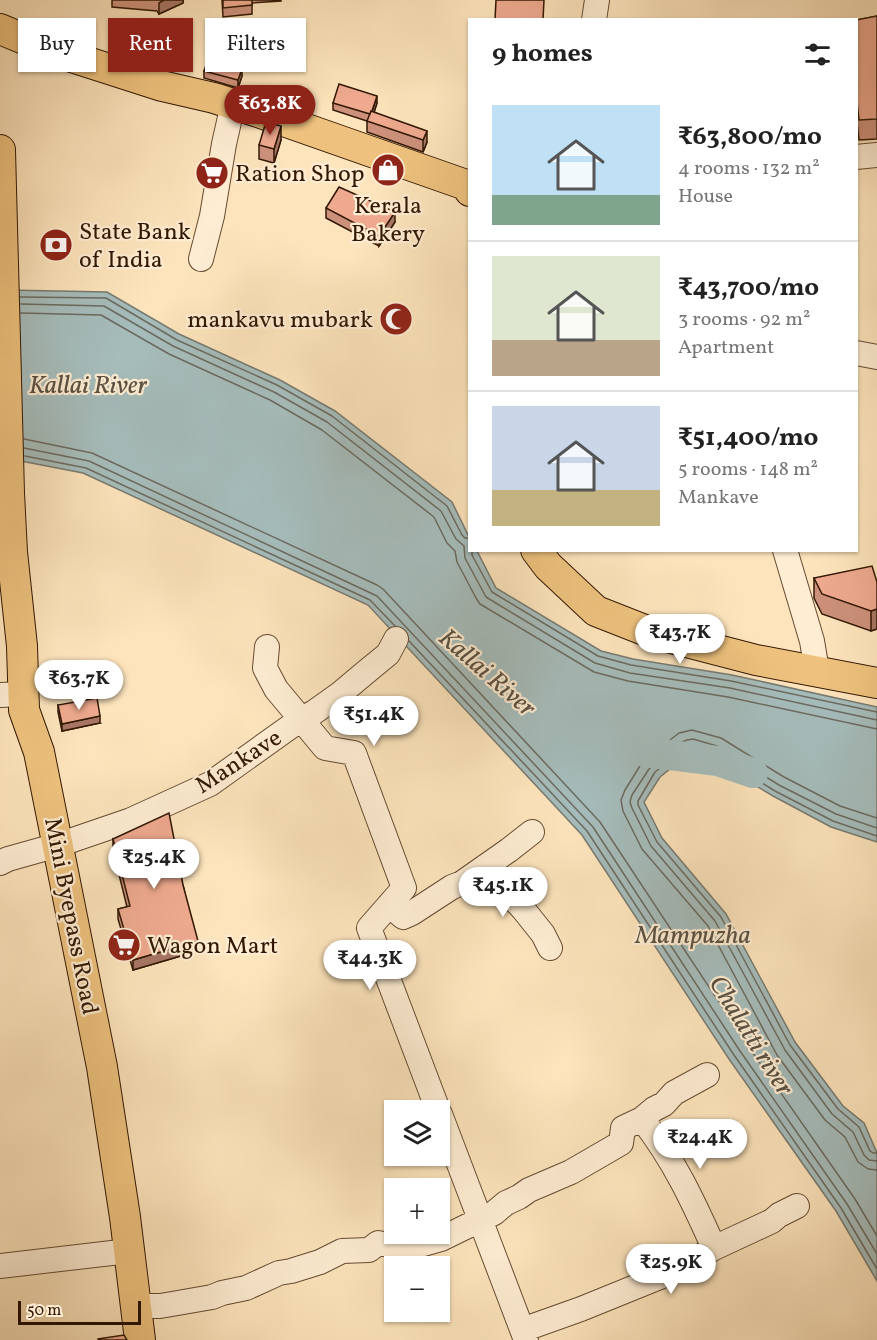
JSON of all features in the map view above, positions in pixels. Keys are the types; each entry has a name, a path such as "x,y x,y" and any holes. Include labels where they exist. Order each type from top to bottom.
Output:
{"main road":[{"path":"0,29 53,51 162,86 233,104 468,187"},
{"path":"0,150 0,155"},
{"name":"Mini Byepass Road","path":"0,155 9,493 12,552 22,646 12,695 24,710 39,752 102,1067 140,1340"},
{"path":"538,552 548,566 596,611 652,633 756,660 877,682"}],"street":[{"path":"594,18 597,0"},
{"path":"201,259 212,216 233,104"},
{"path":"858,157 877,155"},
{"path":"858,353 877,357"},
{"path":"786,552 812,641 817,671"},
{"name":"Mankave","path":"0,863 131,820 210,784 301,719 313,713 357,679 388,654 396,639"},
{"path":"267,647 265,668 276,689 325,748 354,753 404,888 369,928 434,1100"},
{"path":"389,905 403,916 412,914 452,887 462,883 532,832"},
{"path":"486,866 543,934 550,948"},
{"path":"136,1306 160,1306 212,1297 246,1288 279,1273 313,1264 342,1251 369,1250 378,1243 398,1249 409,1249 441,1239 494,1214 506,1203 529,1190 571,1172 621,1143 623,1128 642,1119 674,1094 707,1075"},
{"path":"642,1119 666,1151 689,1193 714,1248"},
{"path":"450,1141 524,1335 685,1264 772,1221 797,1206"},
{"path":"0,1266 129,1251"}],"water":[{"name":"Kallai River","path":"7,290 107,292 179,334 280,380 335,411 452,502 468,535 468,552 478,552 496,588 601,651 633,659 732,675 877,707 877,842 831,827 773,796 712,759 690,753 660,777 644,802 662,838 726,914 795,1042 843,1106 864,1123 877,1153 877,1281 836,1211 729,1059 582,835 368,605 83,473 0,457"}],"building":[{"path":"223,0 252,0 252,5 223,8"},
{"path":"496,0 544,0 543,18 495,18"},
{"path":"877,16 877,119 859,120 858,20"},
{"path":"208,72 241,72 238,80"},
{"path":"339,84 377,96 370,114 333,103"},
{"path":"371,111 427,131 423,140 367,121"},
{"path":"266,122 281,126 274,149 259,145"},
{"path":"339,187 395,212 379,236 326,208"},
{"path":"872,566 877,582 877,609 871,611 822,594 814,578"},
{"path":"97,698 100,716 62,724 58,705"},
{"path":"169,813 183,885 198,941 133,960 118,909 130,906 113,839"},
{"path":"124,1335 127,1340 98,1340 98,1339"}],"waterway":[{"path":"645,752 718,761 753,773"}],"place":[{"name":"Kerala Bakery","path":"388,170"},
{"name":"Ration Shop","path":"212,173"},
{"name":"State Bank of India","path":"56,245"},
{"name":"mankavu mubark","path":"396,319"},
{"name":"Wagon Mart","path":"124,945"}],"water label":[{"name":"Mampuzha","path":"693,934"},
{"name":"Chalatti river","path":"752,1035"}]}
